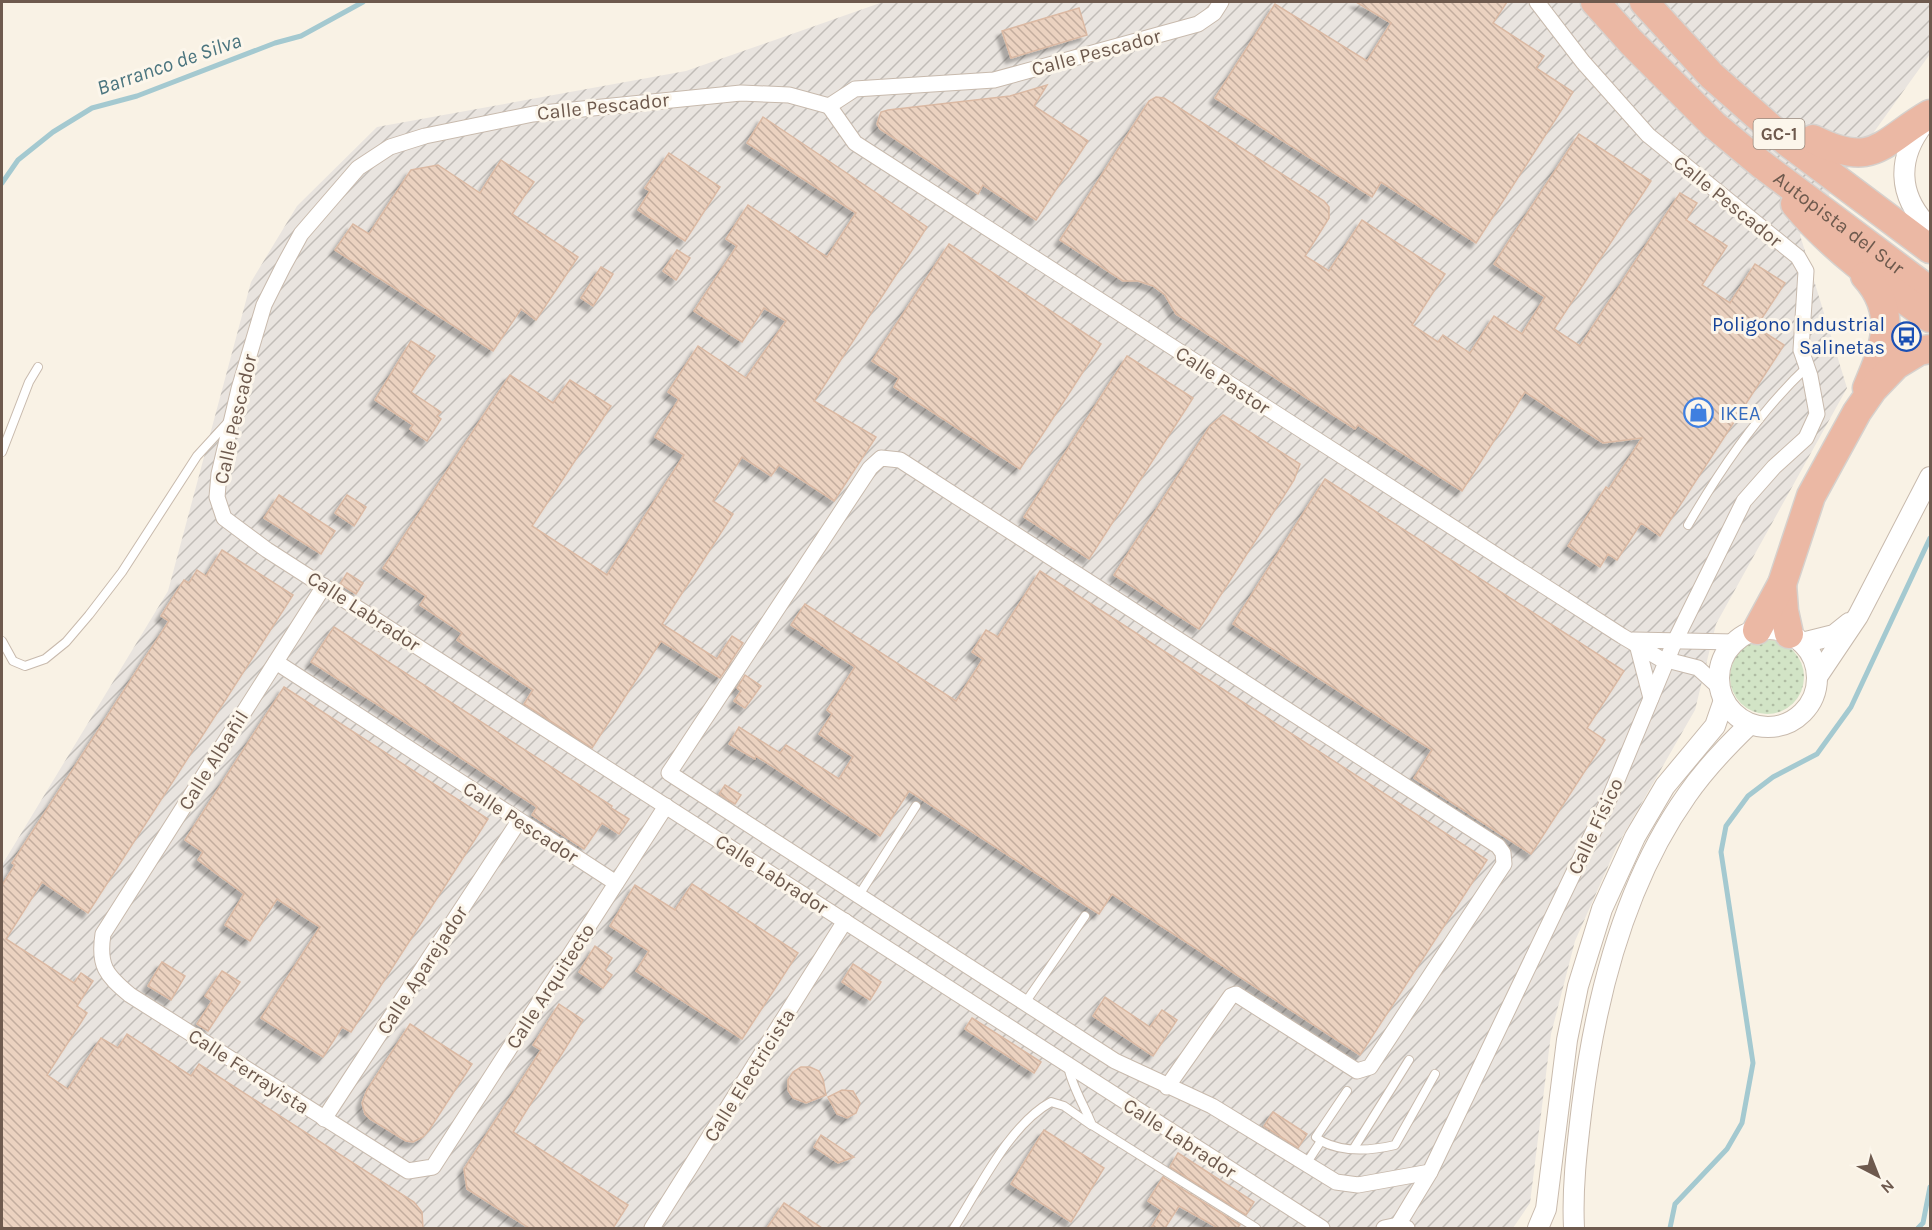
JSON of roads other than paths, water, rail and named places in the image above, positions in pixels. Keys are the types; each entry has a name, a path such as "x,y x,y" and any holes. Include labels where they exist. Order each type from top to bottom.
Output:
{"highway":[{"name":"Autopista del Sur","path":"1595,2 1630,42 1714,125 1761,164 1930,291"},
{"name":"Autopista del Sur","path":"1644,2 1712,76 1787,142 1930,235"},
{"path":"1664,2 1744,82 1930,235"},
{"path":"1813,139 1835,150 1873,151 1885,146 1913,123 1930,116"},
{"path":"1761,164 1816,230 1846,256 1930,318"},
{"path":"1846,256 1883,295 1887,315 1884,342 1857,412"},
{"path":"1746,636 1782,584 1811,496 1857,412 1873,389 1896,365 1919,351 1930,349"},
{"path":"1782,584 1784,611 1796,638"}],"street":[{"name":"Calle Pescador","path":"1537,2 1582,62 1648,135 1798,257 1806,271 1801,350 1817,414 1806,438"},
{"name":"Calle Pescador","path":"224,518 217,497 219,474 239,389 264,305 301,234 358,168 390,147 425,136 533,114 663,99 741,93 777,94 829,106 855,89 994,80 1198,24 1218,7"},
{"name":"Calle Pastor","path":"829,106 855,143 1633,642 1667,660 1698,669 1722,694"},
{"path":"1930,116 1908,150 1905,175 1911,206 1930,235"},
{"name":"Calle Físico","path":"1397,1227 1430,1172 1610,797 1674,643 1744,501 1774,467 1806,438"},
{"path":"1167,1087 1231,996 1236,994 1357,1071 1370,1067 1504,864 1503,853 1498,846 919,472 900,460 881,458 870,468 669,773 1114,1061 1167,1087 1212,1107 1336,1182 1358,1185 1430,1172"},
{"path":"1817,677 1858,616 1930,477"},
{"name":"Calle Labrador","path":"224,518 267,550 1322,1228"},
{"name":"Calle Albañil","path":"102,934 324,586"},
{"path":"1538,1228 1546,1209 1569,1029 1578,986 1602,909 1635,837 1665,786 1715,726 1722,694 1721,664 1746,636 1773,629 1796,638 1834,635 1858,616"},
{"name":"Calle Pastor","path":"1633,642 1674,643 1746,636"},
{"path":"1722,694 1730,710 1750,724 1766,727 1782,725 1796,718 1808,707 1815,692 1817,677 1813,658 1796,638"},
{"path":"1633,642 1651,698"},
{"name":"Calle Pescador","path":"276,662 616,884"},
{"path":"1574,1228 1572,1192 1590,1044 1606,976 1624,918 1661,839 1686,796 1723,751 1750,724"},
{"name":"Calle Arquitecto","path":"433,1167 666,806"},
{"name":"Calle Aparejador","path":"324,1119 519,821"},
{"name":"Calle Electricista","path":"652,1228 845,921"},
{"name":"Calle Ferrayista","path":"102,934 100,952 105,972 125,991 408,1171 433,1167"}],"lane":[{"path":"2,452 29,382 38,367"},
{"path":"1688,525 1711,485 1778,394 1807,367"},
{"path":"2,641 13,661 25,666 45,659 66,642 122,573 197,456 219,429 233,417"},
{"path":"859,895 916,806"},
{"path":"1025,1003 1085,916"},
{"path":"1354,1148 1409,1060"},
{"path":"1068,1066 1072,1084 1082,1100 1092,1125"},
{"path":"1347,1091 1316,1137 1337,1150 1354,1148 1370,1151 1395,1145 1435,1074"},
{"path":"954,1228 1015,1134 1038,1109 1051,1102 1064,1106 1256,1228"},
{"path":"1305,1165 1321,1141"}],"waterway":[{"name":"Barranco de Silva","path":"2,183 18,160 53,132 92,108 137,96 275,43 301,36 363,2"},
{"path":"1670,1228 1675,1204 1727,1149 1742,1123 1753,1063 1721,852 1726,826 1748,796 1773,777 1817,754 1851,707 1930,538"},
{"path":"1918,1228 1923,1223 1930,1187"}],"place":[{"name":"Poligono Industrial Salinetas","path":"1906,336"},
{"name":"IKEA","path":"1699,413"}]}
